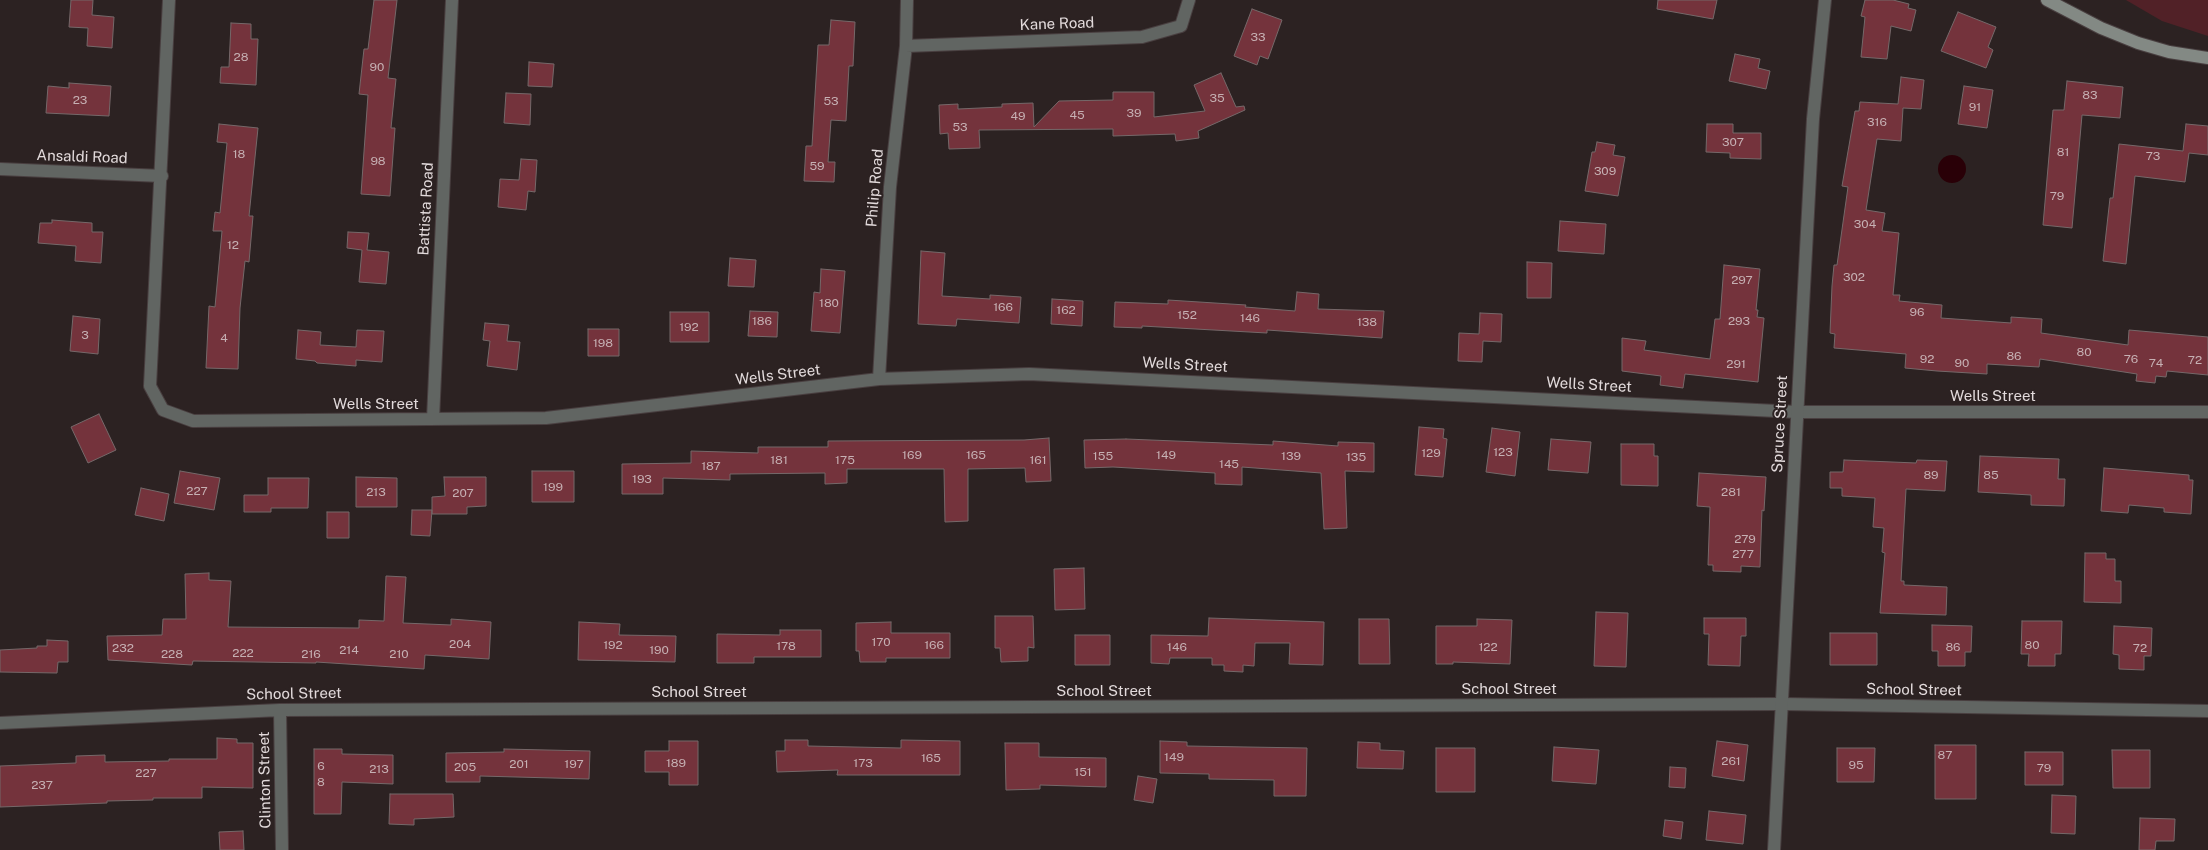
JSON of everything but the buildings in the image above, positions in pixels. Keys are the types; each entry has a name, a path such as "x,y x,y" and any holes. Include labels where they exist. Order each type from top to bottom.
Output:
{"main road":[{"path":"2047,0 2101,28 2138,43 2169,52 2208,58"}],"street":[{"path":"162,176 169,0"},
{"name":"Battista Road","path":"433,420 452,0"},
{"name":"Philip Road","path":"879,379 890,187 906,46 907,0"},
{"name":"Kane Road","path":"906,46 1142,38 1181,26 1188,0"},
{"name":"Spruce Street","path":"1774,850 1813,119 1826,0"},
{"name":"Ansaldi Road","path":"0,170 162,176"},
{"name":"Wells Street","path":"162,176 150,386 163,410 193,421 546,418 879,379 1029,374 1797,412 2208,412"},
{"name":"School Street","path":"0,723 280,710 1783,704 2208,711"},
{"name":"Clinton Street","path":"280,710 282,850"}],"shaded area":[{"path":"2126,0 2208,0 2208,36 2162,21"},
{"path":"1952,155 1962,159 1966,169 1962,179 1952,183 1942,179 1938,169 1942,159"}]}
